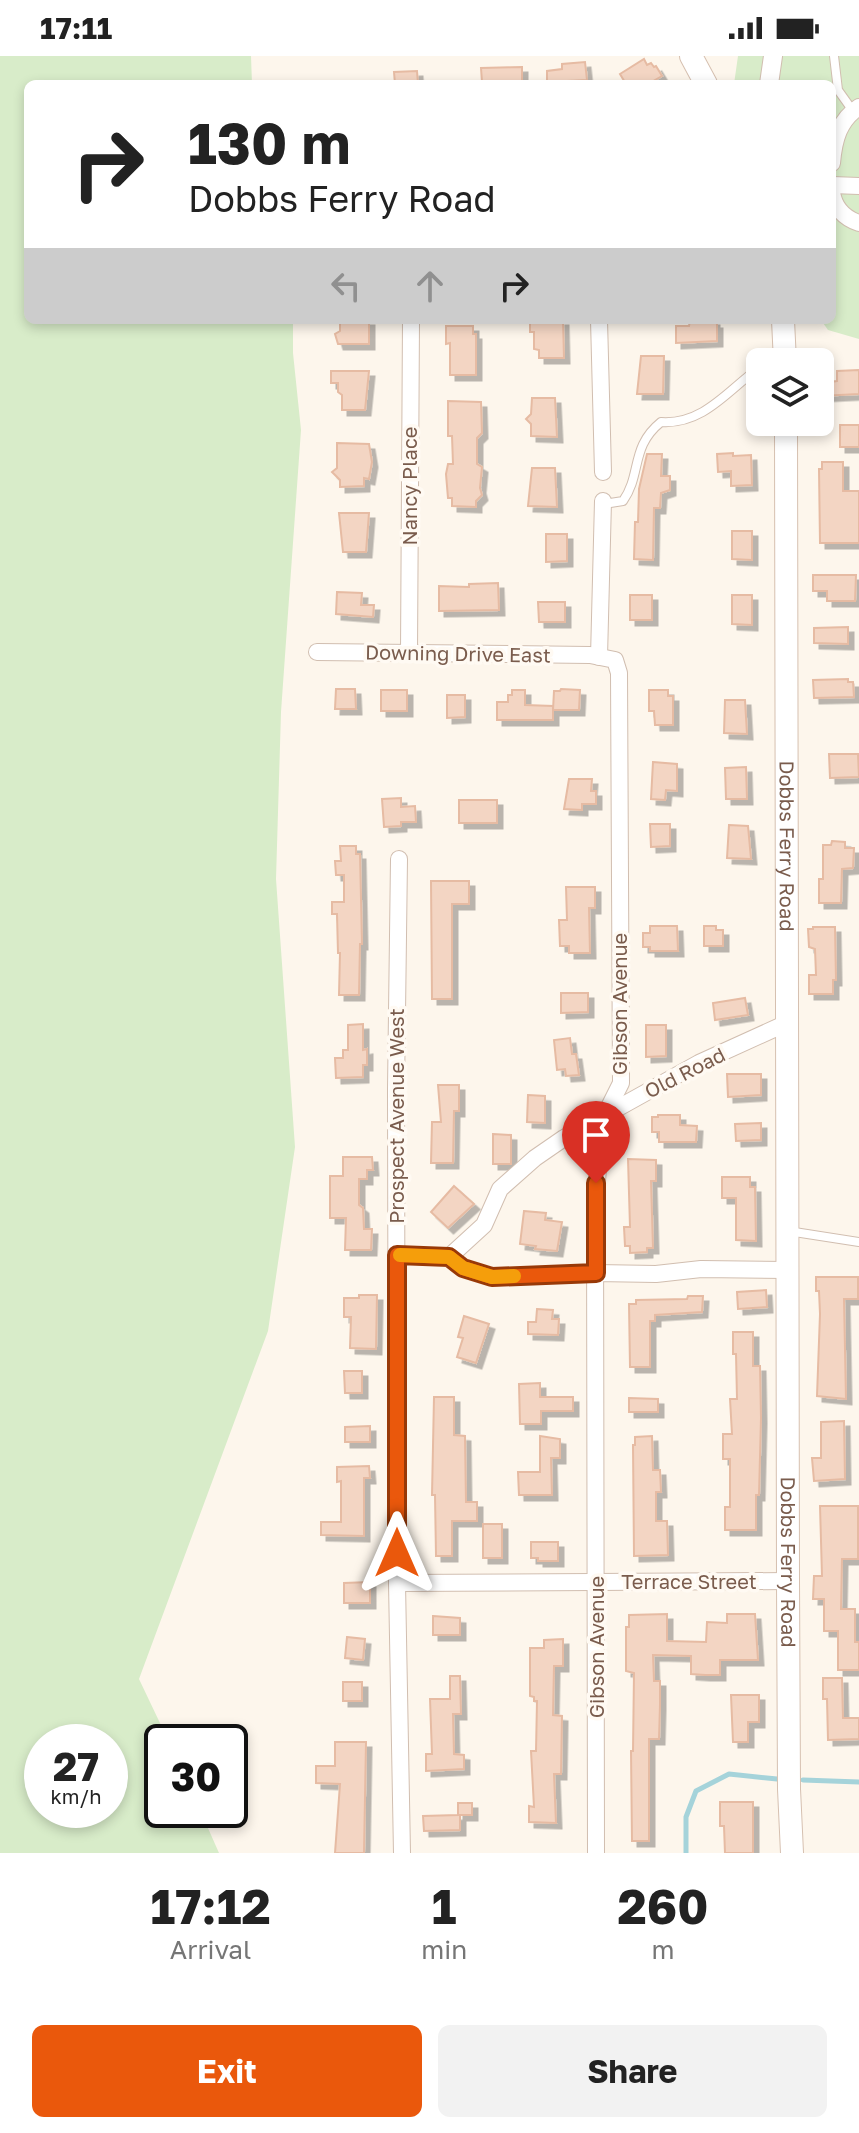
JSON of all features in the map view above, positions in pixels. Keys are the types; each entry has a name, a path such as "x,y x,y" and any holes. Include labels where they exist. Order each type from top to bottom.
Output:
{"main road":[{"path":"691,56 704,80"},
{"path":"783,324 783,348"},
{"name":"Dobbs Ferry Road","path":"786,436 788,1581 792,1853"}],"street":[{"path":"770,80 773,56"},
{"path":"836,138 844,119 856,109"},
{"path":"836,185 859,186"},
{"path":"836,206 859,223"},
{"name":"Nancy Place","path":"409,653 411,324"},
{"path":"599,324 603,472"},
{"path":"599,657 603,503"},
{"name":"Downing Drive East","path":"317,652 599,657"},
{"name":"Gibson Avenue","path":"596,1853 595,1205 599,1139 604,1116 621,1083 619,673 615,660 599,657"},
{"name":"Prospect Avenue West","path":"399,859 397,1583 402,1853"},
{"name":"Old Road","path":"449,1257 484,1225 500,1189 545,1152 699,1063 787,1023"},
{"path":"397,1255 449,1257 463,1268 492,1277 656,1274 701,1269 788,1270"},
{"name":"Terrace Street","path":"397,1583 788,1581"}],"lane":[{"path":"834,56 838,90 856,109"},
{"path":"603,503 623,501 643,441 652,428 661,422 673,423 720,403 746,380"},
{"path":"787,1231 859,1242"}],"green space":[{"path":"0,56 251,56 252,80 24,80 24,324 293,324 301,430 281,712 276,879 295,1147 268,1331 139,1679 160,1724 144,1724 144,1828 208,1828 219,1853 0,1853"},
{"path":"738,56 859,56 859,339 828,330 824,324 836,324 836,80 735,80"}],"building":[{"path":"644,59 647,65 651,63 656,66 662,76 655,80 624,80 620,74"},
{"path":"585,62 587,80 547,80 547,71 562,69 562,64"},
{"path":"522,67 522,80 482,80 481,68"},
{"path":"417,71 418,80 395,80 394,72"},
{"path":"340,324 369,324 369,344 338,344 335,334 340,331"},
{"path":"530,324 563,324 564,358 539,358 539,350 534,349 534,332 530,332"},
{"path":"717,324 717,341 676,343 676,326"},
{"path":"446,326 473,326 473,334 476,334 476,375 450,375 450,343 446,344"},
{"path":"641,356 664,356 663,394 637,394"},
{"path":"859,370 859,394 834,395 837,371"},
{"path":"331,371 369,371 365,410 342,410 342,395 338,392 338,383 331,383"},
{"path":"532,398 555,398 557,437 531,436 531,424 526,419 531,414"},
{"path":"448,401 481,402 482,433 477,438 477,464 482,467 482,495 476,501 476,507 452,506 452,498 448,498 446,474 448,464 453,464 452,436 448,436"},
{"path":"840,425 859,425 859,447 840,447"},
{"path":"337,443 369,444 372,462 369,479 364,478 364,486 340,487 340,480 332,472 337,468"},
{"path":"733,453 733,456 751,455 752,485 731,486 731,471 718,472 717,454"},
{"path":"647,454 662,454 661,476 670,476 670,490 661,493 660,508 654,508 653,560 634,559 639,489"},
{"path":"822,462 843,462 843,491 859,491 859,543 820,543 819,469 822,469"},
{"path":"532,468 555,468 557,507 528,506"},
{"path":"339,513 369,513 366,552 343,552"},
{"path":"732,531 752,531 752,560 732,559"},
{"path":"546,534 567,534 567,561 546,562"},
{"path":"813,575 856,575 855,601 827,601 827,591 813,591"},
{"path":"498,583 499,610 439,611 439,586 469,587 469,584"},
{"path":"337,592 362,593 361,605 374,605 373,617 336,614"},
{"path":"630,595 652,595 652,620 630,620"},
{"path":"732,595 752,595 752,625 732,624"},
{"path":"538,602 565,602 565,622 539,622"},
{"path":"848,627 848,644 814,643 814,628"},
{"path":"848,679 848,682 853,682 854,697 814,698 813,680"},
{"path":"336,689 355,689 356,709 335,709"},
{"path":"381,690 407,690 407,711 381,711"},
{"path":"512,690 525,690 525,705 553,706 553,720 497,720 497,702 508,702"},
{"path":"580,690 579,710 553,710 554,691"},
{"path":"649,690 668,690 668,696 673,696 673,725 655,725 654,711 649,711"},
{"path":"447,695 465,695 465,717 447,718"},
{"path":"725,700 745,700 747,734 724,733"},
{"path":"829,754 858,754 859,777 830,778"},
{"path":"653,762 677,764 677,791 666,790 665,800 651,799"},
{"path":"746,767 747,799 726,799 725,768"},
{"path":"569,779 592,779 591,791 596,791 596,804 582,804 582,810 564,809"},
{"path":"401,798 401,807 415,806 416,822 384,827 382,799"},
{"path":"459,800 497,800 497,823 459,823"},
{"path":"650,824 670,824 670,846 651,847"},
{"path":"729,825 748,826 751,859 727,858"},
{"path":"832,841 845,842 845,848 854,848 853,868 842,869 841,903 819,903 823,845 831,845"},
{"path":"340,846 356,846 356,854 360,854 362,944 359,995 339,995 340,953 337,914 332,914 332,902 344,902 344,875 336,875 335,861 341,861"},
{"path":"431,881 469,881 469,904 452,904 452,999 432,999"},
{"path":"566,887 595,887 595,908 589,908 590,953 569,953 569,946 560,946 559,920 567,920"},
{"path":"650,926 677,926 678,951 650,951 650,947 643,947 643,933 650,933"},
{"path":"704,926 716,926 716,930 723,930 723,946 704,946"},
{"path":"835,927 836,980 833,980 833,994 809,994 809,975 816,975 815,949 809,947 808,929"},
{"path":"561,993 588,993 588,1012 561,1013"},
{"path":"745,998 748,1015 715,1020 713,1003"},
{"path":"363,1024 363,1050 367,1049 367,1065 363,1065 363,1077 336,1078 335,1058 343,1058 343,1050 348,1050 348,1025"},
{"path":"646,1025 666,1025 666,1056 646,1057"},
{"path":"570,1038 579,1075 566,1076 565,1069 557,1070 554,1040"},
{"path":"727,1074 761,1074 761,1095 728,1097"},
{"path":"438,1085 459,1085 459,1111 454,1111 453,1163 431,1163 432,1122 441,1122"},
{"path":"528,1095 545,1096 545,1123 527,1122"},
{"path":"680,1115 680,1125 697,1126 696,1142 659,1142 659,1132 652,1132 652,1117"},
{"path":"761,1123 761,1140 736,1141 735,1124"},
{"path":"493,1134 511,1135 511,1164 493,1164"},
{"path":"343,1157 372,1157 373,1170 367,1170 367,1179 359,1179 359,1205 363,1208 364,1229 372,1229 371,1250 345,1250 346,1218 330,1218 330,1176 343,1176"},
{"path":"628,1159 656,1160 656,1181 651,1181 653,1248 647,1248 647,1252 630,1253 630,1246 625,1246 624,1227 630,1227"},
{"path":"722,1177 750,1177 750,1187 755,1187 756,1241 736,1240 736,1198 722,1198"},
{"path":"454,1186 474,1204 448,1228 431,1212"},
{"path":"524,1211 546,1213 545,1220 562,1222 557,1251 520,1244"},
{"path":"816,1277 858,1277 858,1299 844,1299 846,1399 817,1396 820,1314"},
{"path":"766,1290 767,1307 738,1309 737,1292"},
{"path":"359,1295 377,1295 376,1349 350,1348 351,1317 344,1317 344,1298 359,1298"},
{"path":"688,1296 703,1296 702,1312 655,1315 655,1321 650,1321 650,1367 630,1367 629,1304 636,1304 636,1300 687,1299"},
{"path":"537,1309 553,1310 552,1319 559,1319 558,1335 528,1334 528,1322 536,1322"},
{"path":"464,1316 489,1324 476,1363 457,1357 463,1338 458,1337"},
{"path":"733,1332 753,1332 753,1366 760,1366 756,1530 725,1530 725,1507 730,1507 730,1459 723,1459 723,1434 732,1434 730,1399 737,1399"},
{"path":"344,1371 362,1371 362,1393 345,1393"},
{"path":"540,1383 540,1397 573,1397 573,1411 541,1411 541,1424 520,1424 519,1384"},
{"path":"434,1397 454,1397 454,1435 465,1436 466,1502 477,1502 477,1521 452,1521 452,1556 436,1556 435,1495 432,1495"},
{"path":"629,1398 658,1399 658,1412 629,1412"},
{"path":"844,1421 845,1479 814,1481 812,1458 821,1458 821,1422"},
{"path":"370,1426 370,1442 345,1442 345,1427"},
{"path":"540,1436 560,1439 560,1458 551,1458 552,1495 519,1495 518,1472 540,1472"},
{"path":"652,1436 653,1470 660,1470 661,1492 656,1492 656,1521 667,1521 668,1555 634,1556 633,1445 635,1437"},
{"path":"369,1466 370,1478 364,1478 364,1536 321,1535 321,1522 341,1522 341,1481 337,1482 337,1467"},
{"path":"820,1506 858,1506 858,1559 842,1559 841,1609 855,1609 859,1670 838,1670 838,1631 824,1631 824,1599 813,1599 814,1576 822,1576"},
{"path":"483,1524 502,1524 502,1558 483,1558"},
{"path":"531,1542 558,1542 558,1561 531,1558"},
{"path":"370,1582 370,1603 344,1603 344,1583"},
{"path":"667,1614 667,1641 706,1642 707,1622 727,1623 727,1614 755,1614 758,1660 720,1660 720,1675 705,1675 691,1674 691,1656 653,1655 654,1681 660,1681 660,1705 659,1739 649,1739 649,1841 632,1841 634,1673 626,1671 626,1627 629,1627 629,1615"},
{"path":"433,1616 460,1618 460,1635 433,1635"},
{"path":"347,1637 365,1639 363,1660 345,1658"},
{"path":"563,1639 563,1666 554,1666 553,1715 562,1716 561,1774 554,1774 556,1823 529,1822 529,1806 534,1807 531,1751 536,1751 537,1701 530,1696 530,1648 544,1648 544,1640"},
{"path":"450,1676 460,1676 461,1714 453,1714 454,1754 464,1755 464,1769 426,1771 426,1754 432,1754 430,1699 450,1699"},
{"path":"823,1678 842,1678 843,1718 859,1718 859,1739 828,1740"},
{"path":"343,1682 362,1682 362,1701 343,1701"},
{"path":"731,1695 759,1695 759,1722 748,1722 748,1742 733,1742"},
{"path":"335,1742 366,1742 364,1853 335,1853 340,1784 316,1783 316,1766 335,1766"},
{"path":"720,1802 753,1802 753,1853 725,1853"},
{"path":"458,1803 472,1803 472,1815 460,1815 460,1830 424,1831 423,1816 458,1815"}],"waterway":[{"path":"686,1853 686,1817 696,1791 729,1774 777,1779"},
{"path":"803,1780 859,1782"}],"slow traffic":[{"path":"400,1255 449,1257 463,1268 492,1277 514,1276"}],"route":[{"path":"397,1553 397,1255 449,1257 463,1268 492,1277 596,1273 596,1183"}]}
